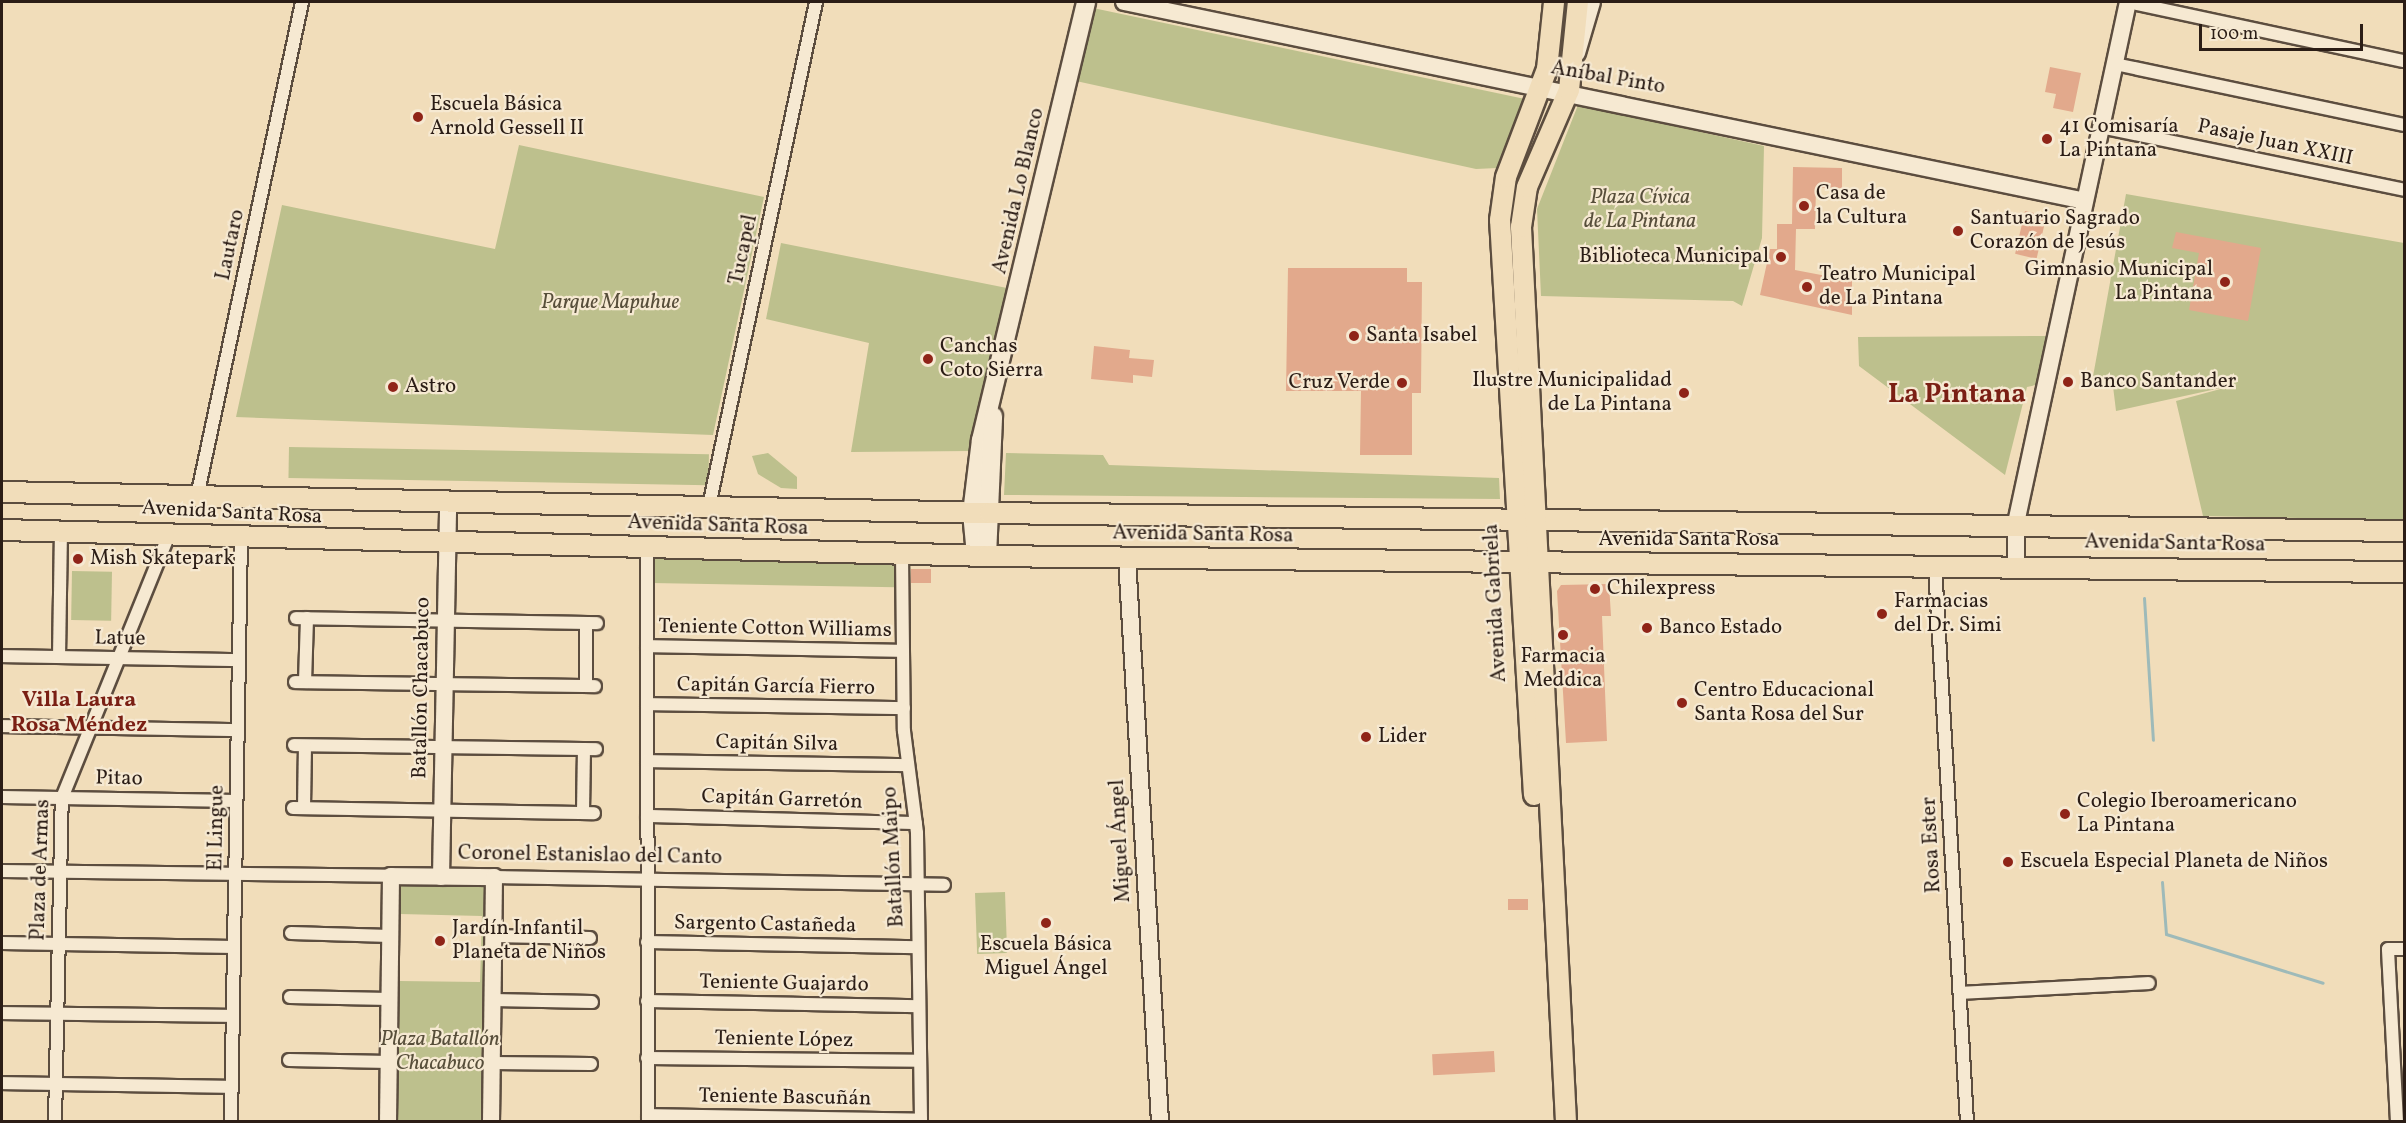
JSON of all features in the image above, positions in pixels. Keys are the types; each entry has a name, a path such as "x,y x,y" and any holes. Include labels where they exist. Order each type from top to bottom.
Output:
{"main road":[{"name":"Avenida Lo Blanco","path":"982,556 981,513 985,461 995,390 1086,2"},
{"name":"Avenida Gabriela","path":"1554,2 1542,88 1509,168 1500,205 1515,519 1527,564 1566,1122"},
{"name":"Avenida Gabriela","path":"1553,1122 1527,564 1537,519 1521,218 1527,187 1569,90 1576,56 1578,2"},
{"name":"Avenida Santa Rosa","path":"2,492 981,513 2016,523 2404,531"},
{"name":"Avenida Santa Rosa","path":"2,530 241,536 447,537 647,548 982,556 1527,564 2016,566 2404,573"}],"street":[{"name":"Lautaro","path":"197,497 302,2"},
{"name":"Tucapel","path":"709,506 816,2"},
{"name":"Aníbal Pinto","path":"1124,2 1542,88 1569,90 2085,201"},
{"path":"1576,56 1592,2"},
{"path":"2016,566 2016,523 2128,2 2404,61"},
{"path":"2115,64 2404,125"},
{"name":"Pasaje Juan XXIII","path":"2101,127 2404,190"},
{"name":"Batallón Chacabuco","path":"441,877 448,500"},
{"path":"59,657 61,531"},
{"name":"Plaza de Armas","path":"55,1122 62,798 170,534"},
{"name":"El Lingue","path":"231,1122 241,536"},
{"path":"647,548 648,1118"},
{"name":"Batallón Maipo","path":"902,554 903,708 907,765 916,823 921,1121"},
{"name":"Miguel Ángel","path":"1127,558 1160,1122"},
{"name":"Rosa Ester","path":"1935,566 1967,1122"},
{"path":"301,618 446,620 591,623 591,686 300,682 301,618"},
{"name":"Teniente Cotton Williams","path":"647,646 903,651"},
{"name":"Latue","path":"2,656 239,660"},
{"name":"Capitán García Fierro","path":"647,704 903,708"},
{"path":"2,726 238,730"},
{"path":"300,746 444,747 590,749 589,813 299,808 300,746"},
{"name":"Capitán Silva","path":"647,761 907,765"},
{"name":"Pitao","path":"2,797 236,801"},
{"name":"Capitán Garretón","path":"647,816 916,823"},
{"name":"Coronel Estanislao del Canto","path":"2,871 944,885"},
{"path":"388,1122 391,876"},
{"path":"491,1122 494,877"},
{"path":"291,933 390,936"},
{"path":"494,936 590,938"},
{"name":"Sargento Castañeda","path":"647,942 918,948"},
{"path":"2,943 234,947"},
{"path":"2397,1122 2388,949 2404,949"},
{"path":"1960,993 2149,983"},
{"path":"290,997 390,999"},
{"path":"493,1000 592,1002"},
{"name":"Teniente Guajardo","path":"647,1001 919,1006"},
{"path":"2,1013 233,1016"},
{"name":"Teniente López","path":"647,1058 920,1062"},
{"path":"289,1060 389,1062"},
{"path":"492,1063 591,1064"},
{"path":"2,1083 232,1087"},
{"name":"Teniente Bascuñán","path":"648,1118 921,1121"}],"green space":[{"path":"1093,8 1525,99 1497,168 1476,169 1076,81"},
{"name":"Plaza Cívica de La Pintana","path":"1578,105 1764,146 1762,238 1742,306 1733,301 1541,296 1537,209"},
{"name":"Parque Mapuhue","path":"519,145 764,197 713,435 236,417 282,205 495,249"},
{"path":"2126,194 2404,243 2404,520 2203,516 2176,401 2239,384 2116,411 2112,378 2092,382"},
{"name":"Canchas Coto Sierra","path":"781,243 1007,288 971,451 851,452 869,343 766,319"},
{"path":"2046,336 2040,384 2027,387 2005,475 1859,366 1858,337"},
{"path":"289,447 709,454 708,485 288,478"},
{"path":"768,453 797,477 797,489 781,488 758,474 752,456"},
{"path":"1006,453 1103,455 1109,465 1499,478 1500,499 1004,495"},
{"path":"652,556 897,560 896,587 652,583"},
{"path":"72,571 112,572 111,621 71,620"},
{"name":"Plaza Batallón Chacabuco","path":"400,885 484,886 481,1121 397,1121 399,981 480,982 482,916 400,914"},
{"path":"1005,892 1007,953 977,954 975,893"}],"building":[{"path":"2050,67 2081,73 2073,112 2053,108 2056,94 2045,92"},
{"path":"1793,167 1842,168 1842,188 1816,188 1815,229 1796,229 1795,270 1837,278 1838,272 1852,275 1852,315 1760,295 1770,249 1777,249 1777,224 1792,224"},
{"path":"2025,211 2046,216 2037,259 2015,254"},
{"name":"Gimnasio Municipal La Pintana","path":"2176,232 2261,248 2248,321 2189,310 2199,253 2172,248"},
{"name":"Santa Isabel","path":"1288,268 1407,268 1407,282 1422,282 1421,393 1412,393 1412,455 1360,455 1361,391 1286,391"},
{"path":"1094,346 1130,350 1129,358 1154,360 1152,377 1133,375 1133,383 1091,379"},
{"path":"911,569 931,569 931,583 911,583"},
{"path":"1609,584 1611,616 1602,616 1607,741 1566,743 1557,591 1561,585"},
{"path":"1508,899 1528,899 1528,910 1508,910"},
{"path":"1494,1051 1495,1072 1433,1075 1432,1054"}],"waterway":[{"path":"2144,598 2153,740"},
{"path":"2162,882 2166,934 2323,983"}],"place":[{"name":"Escuela Básica Arnold Gessell II","path":"418,117"},
{"name":"41 Comisaría La Pintana","path":"2047,139"},
{"name":"Casa de la Cultura","path":"1804,206"},
{"name":"Santuario Sagrado Corazón de Jesús","path":"1958,231"},
{"name":"Biblioteca Municipal","path":"1781,257"},
{"name":"Gimnasio Municipal La Pintana","path":"2225,282"},
{"name":"Teatro Municipal de La Pintana","path":"1807,287"},
{"name":"Santa Isabel","path":"1354,336"},
{"name":"Canchas Coto Sierra","path":"928,359"},
{"name":"Banco Santander","path":"2068,382"},
{"name":"Cruz Verde","path":"1402,383"},
{"name":"Astro","path":"393,387"},
{"name":"Ilustre Municipalidad de La Pintana","path":"1684,393"},
{"name":"Mish Skatepark","path":"78,559"},
{"name":"Chilexpress","path":"1595,589"},
{"name":"Farmacias del Dr. Simi","path":"1882,614"},
{"name":"Banco Estado","path":"1647,628"},
{"name":"Farmacia Meddica","path":"1563,635"},
{"name":"Centro Educacional Santa Rosa del Sur","path":"1682,703"},
{"name":"Lider","path":"1366,737"},
{"name":"Colegio Iberoamericano La Pintana","path":"2065,814"},
{"name":"Escuela Especial Planeta de Niños","path":"2008,862"},
{"name":"Escuela Básica Miguel Ángel","path":"1046,923"},
{"name":"Jardín Infantil Planeta de Niños","path":"440,941"}],"district":[{"name":"La Pintana","path":"1957,396"},
{"name":"Villa Laura Rosa Méndez","path":"79,712"}]}
